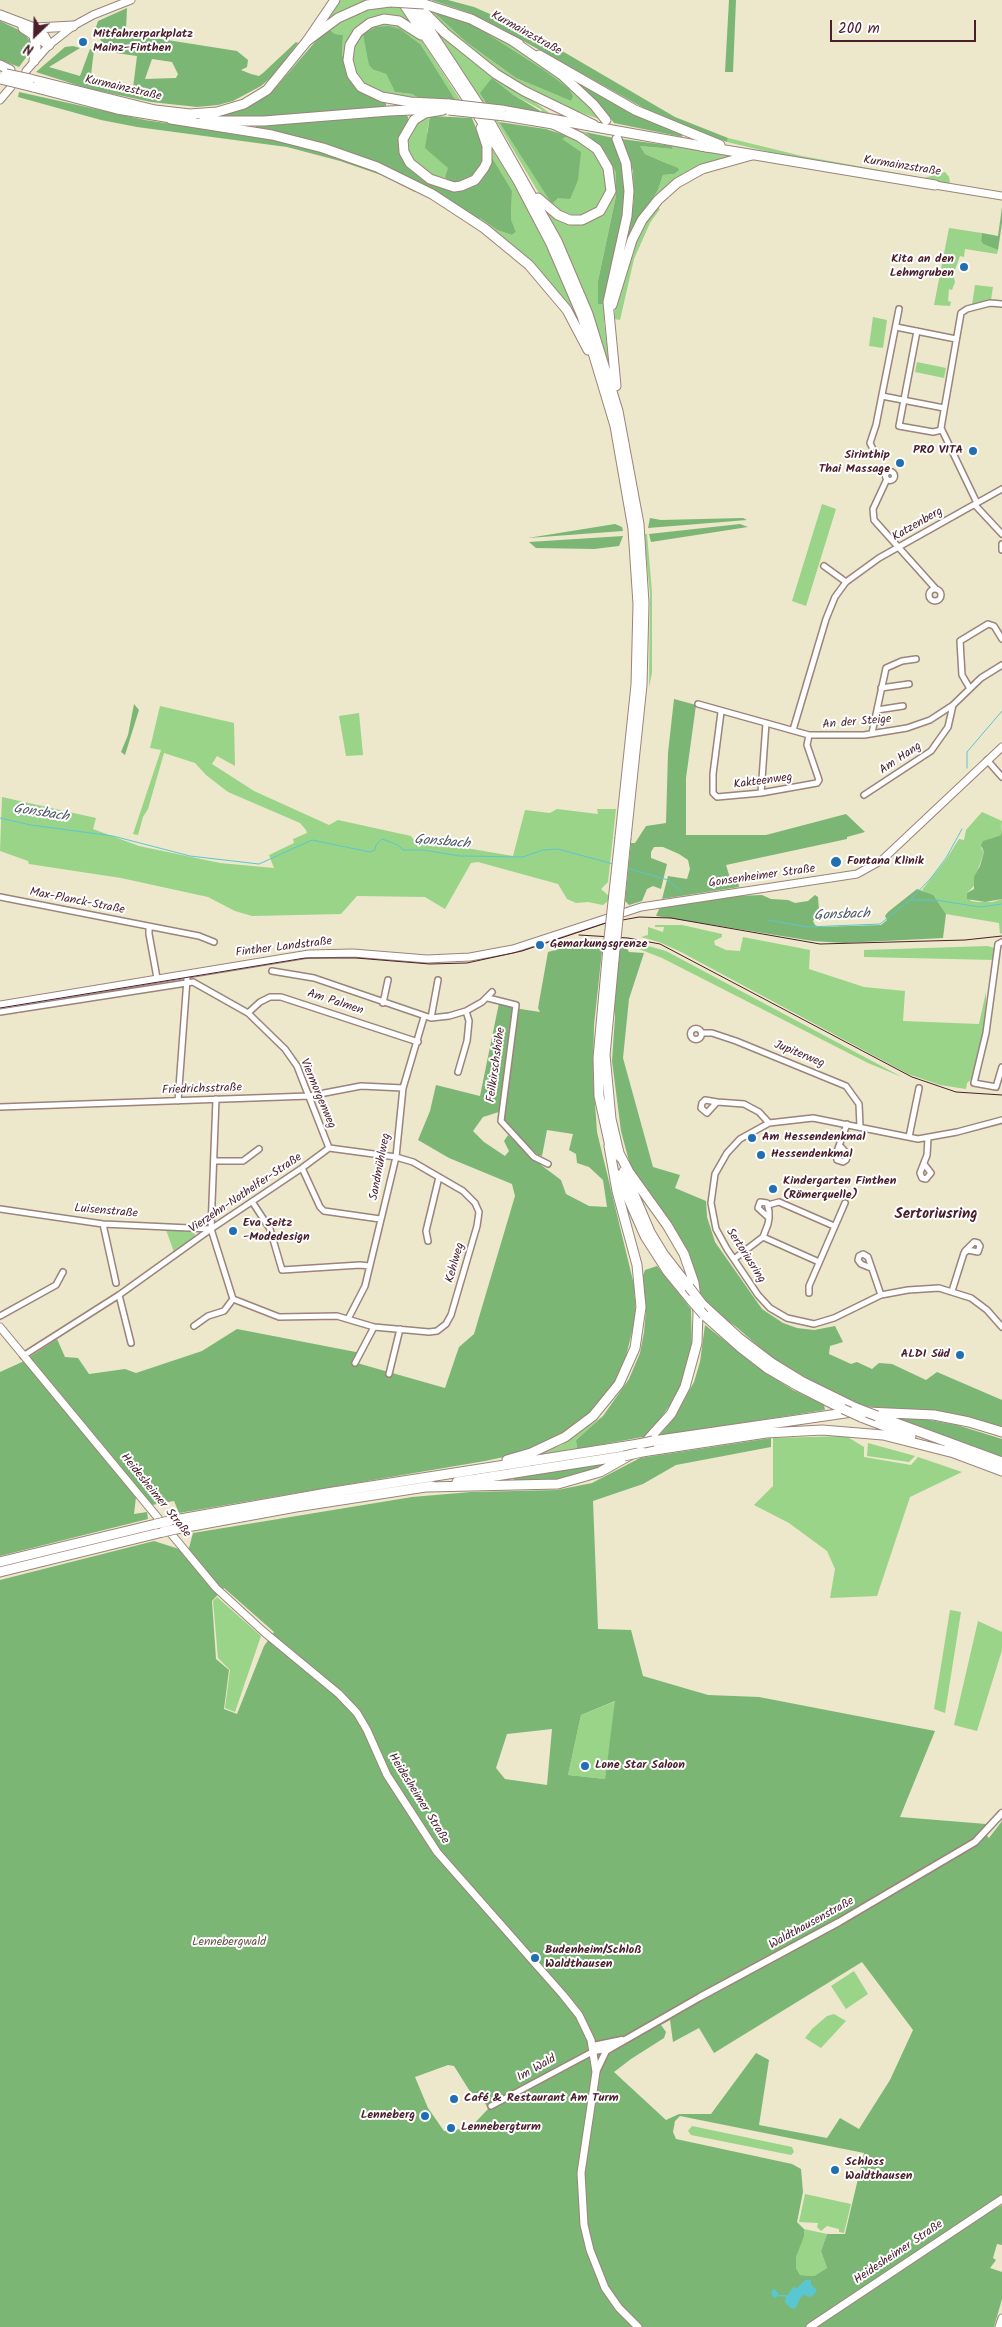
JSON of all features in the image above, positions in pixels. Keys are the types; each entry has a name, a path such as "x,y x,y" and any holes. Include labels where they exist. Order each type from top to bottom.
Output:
{"highway":[{"path":"307,41 335,0"},
{"path":"401,0 474,109 518,182 551,244 582,316 615,426 627,488 638,604 636,685 623,838"},
{"path":"411,0 445,33 496,74 524,91 594,125"},
{"path":"411,0 490,122 531,191 557,241 588,314 618,411"},
{"name":"Kurmainzstraße","path":"3,75 156,110 190,114 218,112 244,104 267,90 307,41 328,24 349,12 367,5 390,2 424,4 471,19 635,110 676,129 738,152"},
{"path":"0,16 34,32 49,45"},
{"path":"428,41 399,21 377,20 363,27 353,38 348,53 349,68 361,87 375,95 447,108 594,125 707,147"},
{"path":"34,32 72,26"},
{"path":"34,32 36,47 34,61"},
{"path":"513,41 568,80 594,105 606,120"},
{"path":"0,65 3,75 34,83"},
{"name":"Kurmainzstraße","path":"34,83 117,109 171,119 264,121 447,108"},
{"path":"447,108 425,113 414,120 406,133 403,146 406,157 414,168 438,183 454,186 461,186 475,180 486,162 487,146 474,109"},
{"name":"Kurmainzstraße","path":"503,113 552,124 659,142 707,147 935,185"},
{"path":"171,119 263,134 323,148 377,167 432,194 484,228 529,265 567,310 600,372"},
{"path":"531,191 558,215 576,220 588,219 597,214 610,196 611,178 597,149 580,137 552,124"},
{"path":"468,1471 531,1453 565,1437 579,1428 612,1396 630,1361 640,1321 640,1293 637,1266 617,1191 600,1096 598,1058 642,685 644,604 638,516 618,411 609,322 609,289 626,216 629,191 626,163 617,139"},
{"path":"609,322 621,272 632,240 642,220 658,200 677,183 702,169 752,155"},
{"path":"611,948 605,1055 611,1119 629,1185 650,1232 671,1266 702,1304 726,1327 767,1360 803,1382 856,1408 1002,1462"},
{"path":"609,1146 627,1198 645,1236 668,1272 704,1315 740,1348 767,1368 798,1386 862,1417 1002,1471"},
{"path":"428,1487 550,1485 585,1478 614,1466 640,1448 662,1426 679,1400 691,1373 698,1343 698,1313 694,1283 676,1239 632,1177 619,1153"},
{"path":"0,1572 176,1529 296,1507 624,1456 653,1441 801,1418 858,1412 898,1412 934,1415 1002,1432"},
{"path":"0,1562 169,1521 468,1471 766,1433 822,1430 883,1435 950,1452"}],"main road":[{"path":"26,71 49,45 72,26 93,15 131,0"},
{"path":"0,100 11,87"},
{"name":"Kurmainzstraße","path":"935,185 1002,196"},
{"name":"Gonsenheimer Straße","path":"627,910 859,873 882,860 1002,747"},
{"name":"Finther Landstraße","path":"0,1005 157,978 322,953 353,953 427,960 470,958 513,949 627,910"},
{"name":"Heidesheimer Straße","path":"0,1327 216,1588 264,1632 339,1694 357,1713 367,1730 387,1775 438,1852 563,1994 582,2020 594,2048 596,2072 581,2173 584,2225 590,2250 605,2288 619,2308 638,2327"},
{"name":"Heidesheimer Straße","path":"810,2327 1002,2199"},
{"path":"999,2327 1002,2318"}],"street":[{"path":"1002,304 990,303 963,311 956,339 942,430 976,504 1002,534"},
{"path":"872,447 870,443 882,396 898,309"},
{"path":"896,327 956,339"},
{"path":"917,331 899,426 933,432 942,430"},
{"path":"882,396 944,408"},
{"path":"887,480 876,500 872,516 935,588"},
{"name":"Katzenberg","path":"794,730 826,619 836,596 846,582 862,569 1002,489"},
{"path":"1002,544 1002,550"},
{"path":"824,566 846,582"},
{"path":"969,687 962,675 960,641 988,624 994,626 1002,639"},
{"path":"872,733 887,667 916,659"},
{"name":"An der Steige","path":"698,704 721,712 809,735 872,733 920,724 953,705 969,687 1002,665"},
{"path":"881,688 909,684"},
{"name":"Am Hang","path":"864,795 917,762 931,750 948,726 953,705"},
{"path":"877,710 903,706"},
{"name":"Kakteenweg","path":"721,712 714,754 713,793 720,798 761,793 819,782 807,745 809,735"},
{"path":"761,793 766,723"},
{"path":"987,760 1002,777"},
{"name":"Max-Planck-Straße","path":"0,897 199,936 214,942"},
{"path":"149,927 148,934 157,978"},
{"path":"1000,943 987,1027 975,1084 996,1087 1002,1067"},
{"path":"272,971 314,978 431,1018 449,1016 466,1011 488,998 492,992"},
{"path":"178,1101 188,982 186,974"},
{"path":"383,1003 388,980"},
{"path":"431,1018 438,980"},
{"path":"0,1012 188,982"},
{"name":"Viermorgenweg","path":"188,982 193,982 248,1013 289,1054 297,1066 329,1148"},
{"name":"Am Palmen","path":"248,1013 260,1002 270,997 281,997 418,1042"},
{"name":"Feilkirschshöhe","path":"488,998 516,1005 500,1121 534,1157 548,1164"},
{"path":"458,1072 467,1041 469,1021 466,1011"},
{"name":"Sandmühlweg","path":"348,1319 364,1290 396,1156 403,1088 424,1017"},
{"name":"Jupiterweg","path":"702,1033 712,1033 736,1041 840,1082 856,1097 861,1113 860,1126"},
{"name":"Friedrichsstraße","path":"0,1107 308,1096 361,1086 403,1088"},
{"path":"909,1137 919,1088"},
{"path":"194,1326 208,1316 224,1311 233,1299 211,1229 216,1099"},
{"path":"717,1102 736,1102 750,1106 759,1112 769,1123"},
{"name":"Sertoriusring","path":"1002,1120 928,1138 909,1137 814,1118 769,1123 734,1144 721,1162 713,1181 711,1203 713,1220 720,1238 734,1259 770,1308 797,1321 814,1324 824,1322 881,1295 925,1289 952,1291 980,1304 1002,1327"},
{"path":"841,1147 847,1124"},
{"path":"924,1164 928,1138"},
{"path":"329,1148 396,1156"},
{"name":"Vierzehn-Nothelfer-Straße","path":"23,1356 119,1295 329,1148"},
{"path":"214,1162 243,1161 259,1149"},
{"name":"Kehlweg","path":"233,1299 278,1317 337,1316 374,1327 429,1332 437,1331 446,1324 451,1315 477,1226 479,1212 475,1203 463,1191 413,1162 396,1156"},
{"path":"302,1168 320,1207 324,1211 380,1219"},
{"path":"428,1241 426,1231 439,1177"},
{"path":"769,1218 758,1206 762,1201 768,1204 779,1202 834,1226"},
{"path":"253,1202 270,1229 282,1270 369,1266"},
{"path":"809,1293 809,1286 845,1203"},
{"path":"734,1259 763,1237 769,1218 768,1204"},
{"name":"Luisenstraße","path":"0,1209 103,1224 211,1229"},
{"path":"103,1224 116,1283"},
{"path":"763,1237 819,1262"},
{"path":"952,1291 965,1251"},
{"path":"872,1268 881,1295"},
{"path":"0,1316 56,1284 63,1272"},
{"path":"119,1295 131,1344"},
{"path":"355,1363 374,1327"},
{"path":"389,1374 400,1329"},
{"name":"Waldthausenstraße","path":"594,2048 612,2048 623,2040 839,1922 968,1847 982,1836 1002,1814"},
{"name":"Waldthausenstraße","path":"594,2048 623,2040"},
{"name":"Im Wald","path":"490,2106 594,2048"},
{"path":"596,2072 606,2051 612,2048"}],"green space":[{"path":"338,0 375,0 348,8 322,25"},
{"path":"397,0 415,26 406,21 365,23 345,57 342,57 343,35 335,34 327,28 355,12"},
{"path":"431,0 448,0 474,7 506,21 557,48 675,117 728,138 727,142 658,116 500,28 470,13"},
{"path":"729,0 736,0 733,72 725,72"},
{"path":"127,8 126,30 129,34 237,51 248,60 247,67 241,70 259,76 296,42 298,43 274,75 261,86 233,101 218,105 197,107 151,102 86,88 36,72 65,47 73,46 80,48 49,67 80,76 90,49 94,50 90,83 133,88 137,56 116,53 116,47 102,44 96,27 98,21","holes":["152,59 172,62 178,74 176,78 145,79"]},
{"path":"430,9 466,42 516,78 571,101 541,68 477,27 455,16 513,44 575,89 602,120 559,105 500,74 449,33 429,11"},
{"path":"430,9 455,16 477,27 541,68 568,88 573,96 571,101 516,78 466,42"},
{"path":"0,21 23,32 30,41 30,52 19,67 0,60"},
{"path":"375,23 399,23 420,38 461,101 456,101 421,45 374,70 386,74 395,92 412,94 420,99 387,96 359,81 351,61 354,44 357,37"},
{"path":"432,25 552,115 540,113 542,110 512,94 492,78 487,104 552,203 558,198 561,139 566,136 546,129 572,137 592,149 604,164 608,188 597,211 576,218 562,214 540,195 498,124"},
{"path":"389,26 400,29 421,45 456,101 420,99 412,94 395,92 386,74 374,70 369,65 363,34 376,27"},
{"path":"327,28 335,34 343,35 342,56 345,57 364,93 386,101 386,108 222,120 221,115 251,105 277,86"},
{"path":"492,78 512,94 542,112 487,104 480,93"},
{"path":"582,83 683,133 682,137 614,123 603,108 580,85"},
{"path":"19,92 145,120 268,138 323,151 370,168 417,190 415,192 381,175 340,161 287,147 137,127 101,120 18,97"},
{"path":"404,112 408,117 408,123 403,131 408,166 437,186 461,190 492,158 512,191 511,219 516,232 512,235 497,230 480,218 478,220 422,186 256,129 256,124"},
{"path":"430,116 427,132 448,168 451,181 447,184 437,181 412,163 406,144 414,125"},
{"path":"430,116 472,118 483,146 484,161 468,182 447,184 450,181 445,177 448,168 425,148"},
{"path":"499,122 546,129 567,136 562,139 581,152 578,180 570,199 558,198 552,204"},
{"path":"578,131 585,132 607,155 616,173 616,196 598,281 598,304 605,304 604,322 610,367 574,269 562,241 542,206 553,215 591,220 603,212 612,198 612,173"},
{"path":"585,132 614,138 621,155 627,199 605,304 598,304 598,281 616,196 616,173 607,155"},
{"path":"728,138 802,156 924,178 945,172 950,182 947,184 803,160 727,142"},
{"path":"622,139 673,146 672,149 640,146 645,154 679,170 674,174 663,175 658,190 642,213 616,276 634,201 633,171"},
{"path":"487,141 518,191 566,285 587,338 568,308 478,220 480,218 497,230 512,235 516,232 511,219 512,191 489,160"},
{"path":"640,146 672,149 673,146 737,155 702,166 639,220 650,199 658,190 663,175 674,174 669,164 645,154"},
{"path":"657,207 660,209 650,223 634,259 620,320 614,319 616,298 629,256 648,218"},
{"path":"1002,207 998,250 983,244 981,241 982,233 998,236"},
{"path":"949,228 982,233 981,241 983,244 998,250 997,254 965,249 964,257 960,256 953,275 955,282 952,290 949,289 948,301 951,302 950,306 934,305"},
{"path":"975,285 993,287 991,300 972,305"},
{"path":"873,317 887,320 883,348 869,346"},
{"path":"917,362 946,368 944,378 915,372"},
{"path":"822,504 836,509 806,606 792,601"},
{"path":"650,518 661,520 743,518 747,520 648,528"},
{"path":"615,524 622,527 623,531 528,538"},
{"path":"740,524 748,527 651,542 649,534"},
{"path":"644,534 647,534 652,592 652,673 649,687 650,594"},
{"path":"623,536 619,546 594,549 536,548 529,542"},
{"path":"674,699 696,705 686,778 686,835 766,835 846,814 865,832 847,837 847,839 726,865 730,878 737,877 739,887 662,899 668,876 687,879 690,869 688,860 679,854 663,847 654,847 651,852 651,858 667,864 661,889 653,886 647,889 642,901 629,905 625,901 631,843 635,843 646,826 666,823 668,753"},
{"path":"134,704 139,710 125,755 121,752 128,735"},
{"path":"160,706 234,723 235,766 217,756 212,764 254,791 329,825 338,820 411,836 413,839 513,856 525,810 550,813 557,809 598,814 597,809 616,809 608,882 601,889 609,896 608,901 603,905 588,902 576,903 567,899 558,884 478,862 471,863 445,909 425,897 357,896 341,914 252,916 235,911 208,897 121,878 29,864 28,861 0,851 2,797 96,818 93,829 139,846 220,863 274,868 269,855 294,843 293,839 307,833 300,823 228,792 206,775 195,763 164,753 148,809 143,817 138,835 133,834 161,750 150,748"},
{"path":"359,713 363,755 346,756 339,716"},
{"path":"982,812 1002,821 1001,835 989,839 981,848 984,852 974,881 975,885 967,893 971,901 993,902 1002,899 1002,933 1000,934 999,923 946,914 939,904 922,890 959,839 964,840 966,830"},
{"path":"1002,827 1002,899 985,902 967,899 967,893 974,889 974,877 984,852 981,845 983,841 1001,835"},
{"path":"917,889 933,895 946,914 943,938 844,943 813,941 656,916 660,907 736,896 762,895 771,899 788,900 795,903 808,901 815,895 818,897 819,910 813,921 819,927 881,925 887,920 885,916 888,912"},
{"path":"655,925 682,925 722,934 722,937 714,941 715,945 726,950 740,951 743,937 810,950 809,969 864,987 905,991 903,1021 979,1024 986,992 986,1023 974,1077 967,1083 966,1089 940,1085 908,1074 679,951 659,942 641,937 648,935 648,927 663,932 664,927 655,927"},
{"path":"630,941 666,951 902,1077 868,1063 662,958 634,947"},
{"path":"603,942 594,1025 593,1075 597,1132 634,1285 636,1316 624,1364 611,1388 593,1410 570,1430 548,1442 518,1454 485,1461 179,1513 174,1501 152,1505 141,1491 136,1497 134,1514 147,1512 148,1519 0,1556 0,1372 22,1362 57,1339 65,1357 78,1358 89,1374 125,1369 136,1373 202,1351 237,1329 361,1353 357,1363 445,1388 459,1347 474,1334 515,1196 512,1184 449,1158 418,1140 430,1111 436,1085 480,1096 499,1003 514,1008 540,1012 538,1008 548,952 576,944 590,949 593,944","holes":["502,1111 503,1122 538,1155 542,1156 547,1130 573,1134 569,1150 576,1154 577,1163 589,1167 603,1180 607,1207 589,1206 566,1194 561,1180 541,1165 508,1135 504,1141 509,1151 505,1156 484,1142 473,1131 483,1117"]},
{"path":"620,944 625,945 629,952 644,953 629,999 623,1058 653,1167 680,1175 675,1188 706,1201 707,1217 715,1242 762,1309 783,1323 797,1328 814,1330 835,1326 843,1342 830,1346 829,1354 851,1364 857,1362 872,1369 879,1363 892,1364 926,1380 937,1372 1002,1400 1002,1429 989,1423 952,1413 862,1406 820,1386 770,1356 735,1326 720,1316 701,1297 699,1283 692,1265 630,1165 621,1131 612,1061 615,1017 613,1002"},
{"path":"988,946 994,948 995,960 864,957 864,950"},
{"path":"166,1230 193,1232 196,1236 174,1252"},
{"path":"657,1266 691,1309 692,1347 687,1372 677,1395 648,1436 577,1449 576,1440 603,1416 629,1379 640,1353 644,1332 646,1309 643,1276 645,1270"},
{"path":"705,1325 762,1370 793,1390 824,1405 825,1410 659,1436 674,1418 694,1382 700,1362"},
{"path":"603,1416 576,1440 577,1449 525,1460 562,1445"},
{"path":"885,1416 924,1419 957,1425 1002,1439 1002,1458"},
{"path":"846,1436 864,1447 864,1457 911,1465 918,1457 962,1472 910,1497 877,1596 830,1598 835,1569 827,1551 789,1523 754,1505 773,1486 773,1438"},
{"name":"Lennebergwald","path":"771,1438 771,1447 676,1465 643,1484 593,1501 598,1629 631,1630 643,1676 708,1695 759,1697 935,1731 900,1817 986,1824 982,1830 989,1838 1002,1821 1002,2196 988,2203 992,2210 1002,2205 1002,2245 997,2244 993,2258 996,2260 990,2268 1002,2272 1002,2299 994,2327 0,2327 0,1580 154,1541 179,1549 189,1548 193,1533 412,1497 471,1492 557,1490 592,1483 640,1458","holes":["224,1588 274,1632 264,1646 237,1714 224,1709 229,1670 216,1659 212,1601","615,1701 605,1779 568,1775 581,1715","552,1729 547,1785 505,1779 496,1768 507,1734","862,1962 913,2030 890,2080 859,2129 840,2118 827,2138 759,2125 769,2060 756,2053 711,2114 679,2114 666,2120 614,2072 664,2038 666,2032 661,2025 670,2020 673,2042 699,2028 714,2053","448,2065 454,2066 471,2093 480,2093 488,2109 470,2128 444,2131 428,2108 415,2077","680,2116 864,2153 845,2234 827,2234 821,2251 827,2268 814,2276 800,2275 796,2268 796,2257 804,2236 804,2229 797,2222 803,2192 801,2169 792,2164 676,2139 673,2132 675,2121"]},
{"path":"868,1443 915,1456 909,1462 867,1456"},
{"path":"607,1462 590,1472 571,1477 541,1482 514,1480 514,1478"},
{"path":"217,1597 261,1636 235,1712 225,1708 230,1670 218,1658 213,1601"},
{"path":"950,1610 961,1612 945,1713 934,1709"},
{"path":"978,1621 1002,1632 1002,1650 977,1731 954,1725"},
{"path":"616,1701 605,1779 568,1775 581,1715"},
{"path":"854,1971 868,1994 846,2009 831,1986"},
{"path":"834,2014 846,2021 821,2048 805,2038 827,2016"},
{"path":"692,2126 792,2147 794,2152 791,2155 691,2135 688,2131"},
{"path":"805,2194 851,2204 844,2233 839,2232 839,2229 827,2226 821,2231 817,2227 818,2223 799,2222"},
{"path":"804,2229 827,2234 821,2251 827,2268 814,2276 800,2275 796,2268 796,2257"}],"water":[{"path":"805,2280 811,2280 811,2284 816,2289 816,2292 811,2297 804,2295 801,2297 795,2309 785,2303 786,2297 778,2296 774,2298 771,2293 774,2288 779,2295 788,2295 793,2287 797,2288"}],"waterway":[{"path":"967,768 967,752 1002,711"},
{"name":"Gonsbach","path":"0,818 31,825 113,836 190,856 259,864 312,840 370,852 375,850 376,845 382,839 398,845 403,850 423,850 460,856 523,857 543,850 558,849 613,864"},
{"name":"Gonsbach","path":"768,920 807,927 880,924 910,900 931,878 946,858 962,829"},
{"name":"Gonsbach","path":"627,868 668,880 682,892"},
{"path":"911,900 935,900 980,907 1002,904"}],"tram line":[{"path":"0,1008 305,958 356,958 430,964 467,963 522,951 606,923 639,917 671,918 820,944 965,940 1002,936"},
{"path":"579,935 628,938 660,944 912,1077 956,1092 1002,1095"}],"place":[{"name":"Mitfahrerparkplatz Mainz-Finthen","path":"83,42"},
{"name":"Kita an den Lehmgruben","path":"964,267"},
{"name":"PRO VITA","path":"973,451"},
{"name":"Sirinthip Thai Massage","path":"900,463"},
{"name":"Fontana Klinik","path":"836,862"},
{"name":"Gemarkungsgrenze","path":"540,945"},
{"name":"Am Hessendenkmal","path":"752,1138"},
{"name":"Hessendenkmal","path":"761,1155"},
{"name":"Kindergarten Finthen (Römerquelle)","path":"773,1189"},
{"name":"Eva Seitz -Modedesign","path":"233,1231"},
{"name":"ALDI Süd","path":"960,1355"},
{"name":"Lone Star Saloon","path":"585,1766"},
{"name":"Budenheim/Schloß Waldthausen","path":"535,1958"},
{"name":"Café & Restaurant Am Turm","path":"454,2099"},
{"name":"Lenneberg","path":"425,2116"},
{"name":"Lennebergturm","path":"451,2128"},
{"name":"Schloss Waldthausen","path":"835,2170"}],"district":[{"name":"Sertoriusring","path":"936,1215"}]}
